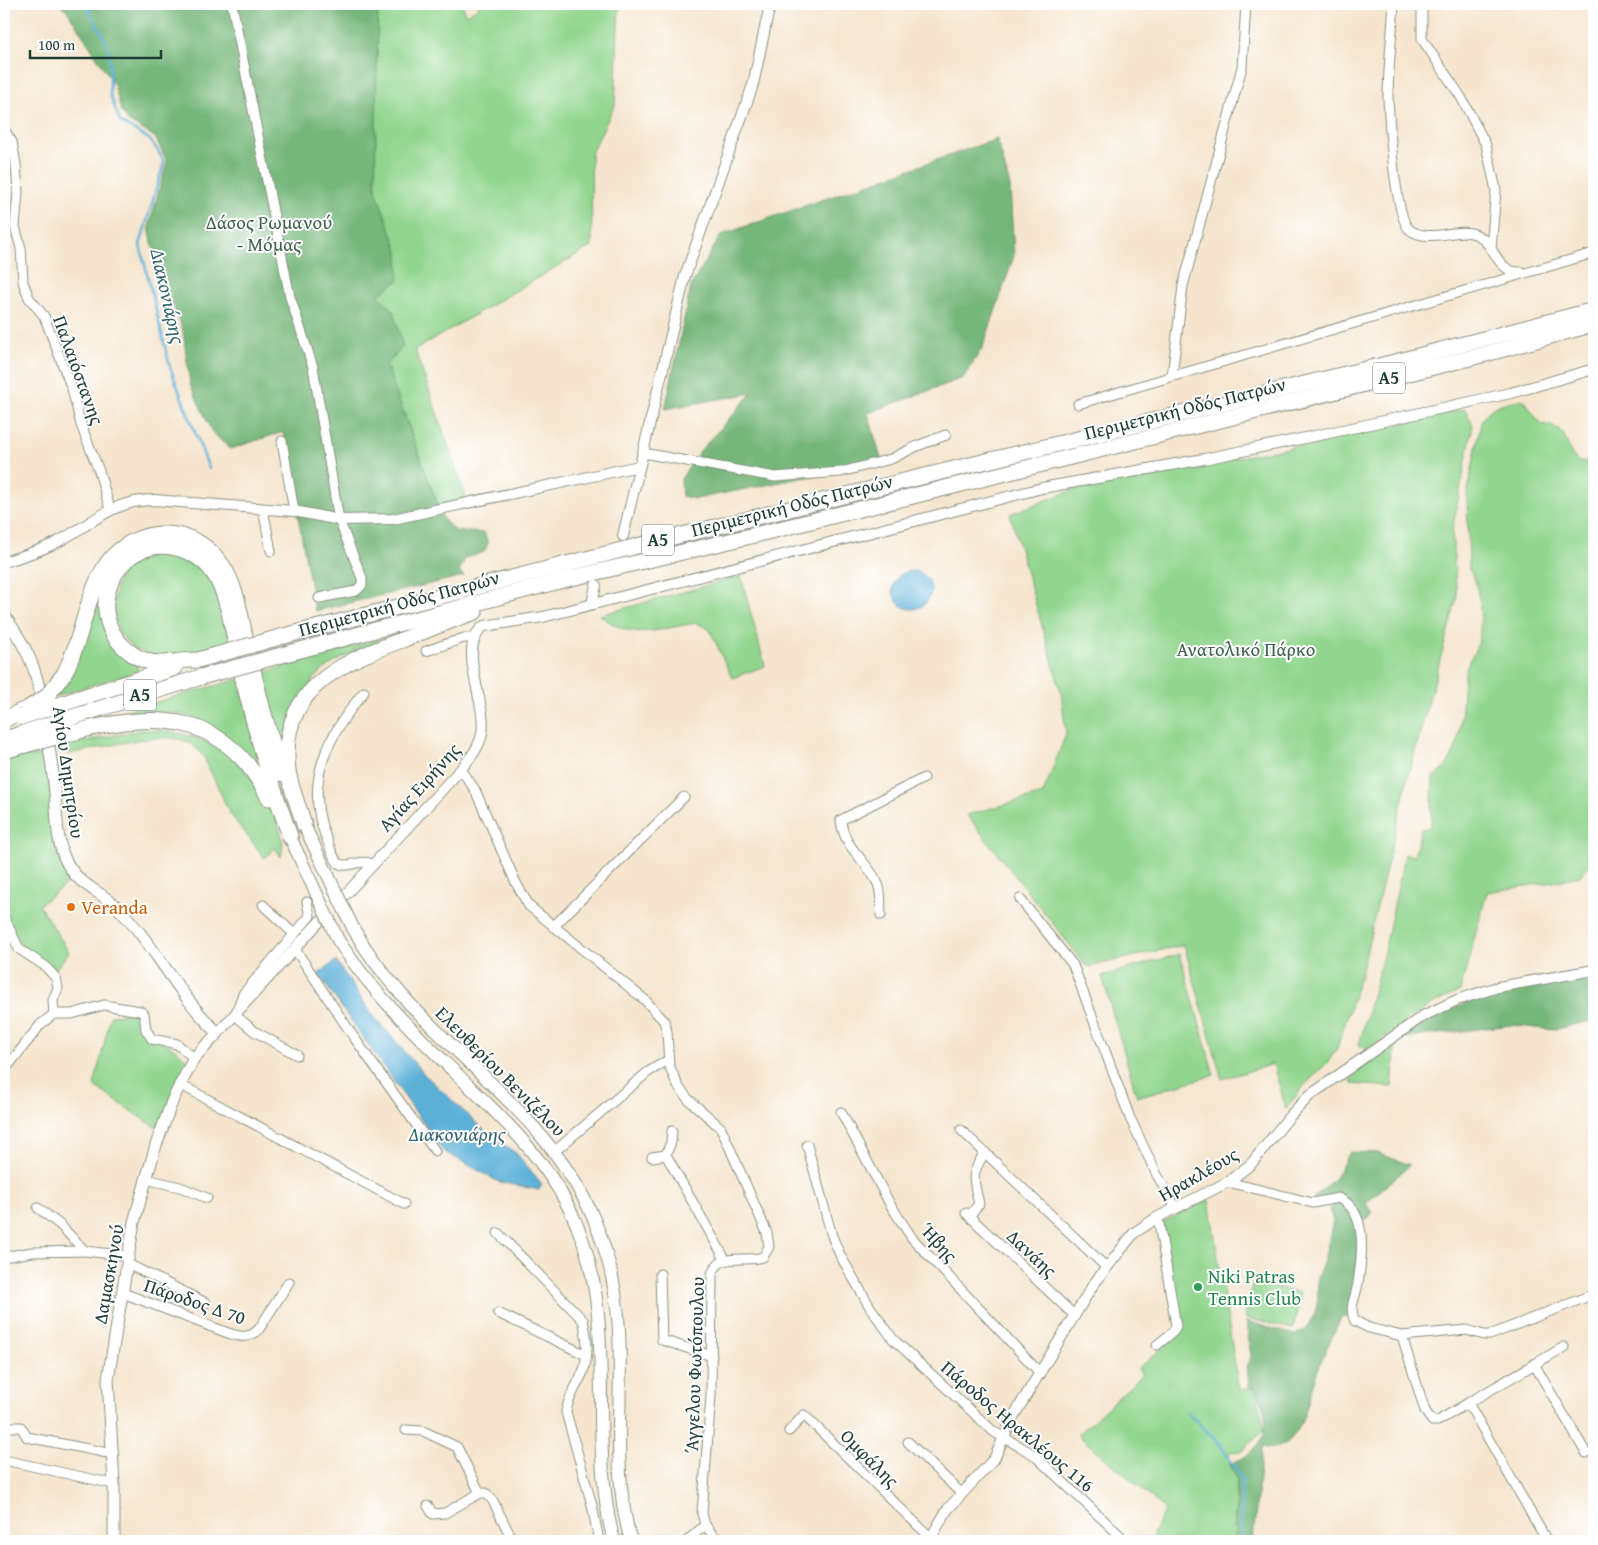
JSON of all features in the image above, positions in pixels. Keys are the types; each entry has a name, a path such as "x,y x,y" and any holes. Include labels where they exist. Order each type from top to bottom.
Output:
{"highway":[{"name":"Περιμετρική Οδός Πατρών","path":"21,714 284,636 649,543 1401,361 1594,310"},
{"name":"Περιμετρική Οδός Πατρών","path":"4,740 23,740 79,715 201,677 559,581 755,535 1472,358 1594,324"},
{"path":"4,721 21,714 46,696 64,674 75,652 98,581 116,553 129,544 151,535 177,535 201,542 219,561 231,582 277,758 306,827"},
{"path":"306,827 289,773 288,742 295,717 305,698 329,673 357,657 496,605 755,535"},
{"path":"198,660 187,659 160,663 145,660 123,646 111,631 105,607 109,585 120,566 134,554 161,546 182,549 200,557 215,575 226,607 264,760 291,839"},
{"path":"4,752 23,740 76,732 113,722 145,719 183,724 208,734 234,751 253,771 291,839"}],"main road":[{"name":"Αγίου Δημητρίου","path":"4,615 22,641 36,672 50,750 60,845 67,861 83,883 113,904 127,919 153,950 189,1003 218,1033"},
{"name":"Ελευθερίου Βενιζέλου","path":"306,827 352,928 380,970 408,1004 518,1110 555,1152 576,1183 594,1219 615,1292 620,1345 620,1470 624,1513 631,1541"},
{"name":"Ελευθερίου Βενιζέλου","path":"291,839 338,940 358,969 395,1014 514,1130 544,1166 578,1228 591,1266 598,1305 602,1349 604,1479 614,1541"},
{"name":"Δαμασκηνού","path":"114,1541 114,1484 108,1396 109,1369 134,1222 146,1179 180,1084 194,1058 218,1033"}],"street":[{"path":"232,4 290,297 313,367 339,520 362,578 362,585 356,591 319,598"},
{"path":"623,536 685,276 753,85 770,4"},
{"path":"1172,376 1183,286 1242,67 1246,4"},
{"path":"1394,4 1388,98 1396,192 1406,226 1412,231 1426,235 1470,233 1486,241 1496,260 1508,269 1517,272 1529,271"},
{"path":"1422,4 1422,39 1461,97 1486,145 1496,190 1491,249"},
{"name":"Παλαιόστανης","path":"4,129 12,142 16,164 18,192 15,227 21,248 23,282 29,298 44,316 72,389 81,425 99,471 110,509"},
{"path":"1078,404 1594,253"},
{"path":"426,651 464,638 476,638 484,626 536,618 1042,488 1204,459 1329,433 1511,393 1594,369"},
{"path":"643,453 776,477 842,472 891,459 917,446 946,435"},
{"path":"282,441 294,511"},
{"path":"4,562 60,541 110,509 142,500 294,511 339,520 393,519 639,466"},
{"path":"262,508 270,551"},
{"path":"592,604 596,585"},
{"name":"Αγίας Ειρήνης","path":"346,894 461,769 475,751 483,731 482,707 472,661 476,638"},
{"path":"364,692 344,715 325,753 318,782 317,806 326,837 338,863 345,866 367,862 373,865"},
{"name":"Άγγελου Φωτόπουλου","path":"461,769 475,790 523,896 532,910 657,1011 666,1027 668,1060 672,1075 682,1091 714,1120 724,1133 768,1237 769,1247 763,1257 725,1260 717,1264 712,1274 712,1356 702,1514 705,1525"},
{"path":"881,915 878,885 850,848 842,832 841,820 924,778"},
{"path":"553,927 684,797"},
{"path":"1020,899 1073,964 1101,1044 1130,1118 1146,1154 1176,1208"},
{"path":"235,1015 243,994 310,916 307,902"},
{"path":"263,905 294,934"},
{"path":"4,917 19,949 45,966 56,978 58,988 53,1000 54,1014"},
{"path":"218,1033 320,921"},
{"path":"295,949 353,1036 435,1151"},
{"name":"Ηρακλέους","path":"930,1540 943,1516 961,1493 991,1463 1013,1417 1075,1316 1106,1267 1129,1239 1158,1217 1228,1182 1251,1164 1289,1117 1309,1096 1423,1016 1457,1000 1498,987 1594,970"},
{"path":"4,1071 41,1024 54,1014 72,1014 104,1005 140,1011 144,1014 146,1030 152,1039 177,1044 194,1058"},
{"path":"235,1015 254,1031 297,1055"},
{"path":"555,1152 648,1072 668,1060"},
{"path":"180,1084 404,1204"},
{"name":"Ήβης","path":"841,1112 890,1204 912,1238 1041,1374"},
{"path":"666,1155 671,1142 672,1130"},
{"path":"961,1130 1106,1267"},
{"name":"Πάροδος Ηρακλέους 116","path":"807,1145 832,1236 870,1307 904,1350 994,1432 1032,1454 1126,1541"},
{"name":"Δανάης","path":"984,1152 974,1170 973,1178 979,1204 968,1215 1075,1316"},
{"path":"666,1155 725,1260"},
{"path":"652,1156 666,1155"},
{"path":"146,1179 180,1187 207,1198"},
{"path":"1228,1182 1312,1203 1336,1198 1347,1204 1358,1222 1361,1241 1359,1272 1352,1314 1355,1321 1362,1326 1402,1336 1466,1330 1490,1335 1594,1294"},
{"path":"38,1208 56,1222 85,1251"},
{"path":"1158,1217 1176,1326 1173,1332 1158,1345"},
{"path":"498,1233 582,1317 586,1333 586,1355 582,1373 569,1399 566,1412 592,1505 599,1541"},
{"path":"4,1257 32,1252 85,1251 128,1260 206,1303"},
{"path":"660,1274 662,1340 712,1356"},
{"name":"Πάροδος Δ 70","path":"123,1293 228,1333 244,1337 252,1335 259,1329 288,1282"},
{"path":"498,1313 505,1314 586,1355"},
{"path":"1402,1336 1429,1418 1432,1421 1438,1421 1564,1347"},
{"path":"1534,1364 1586,1453"},
{"path":"1468,1403 1547,1541"},
{"name":"Ομφάλης","path":"789,1431 804,1414 930,1540"},
{"path":"4,1427 21,1427 27,1437 112,1454"},
{"path":"406,1430 423,1431 457,1447 480,1493"},
{"path":"908,1442 961,1493"},
{"path":"4,1460 114,1484"},
{"path":"428,1506 433,1514 442,1514 480,1493 486,1493 490,1497 513,1541"},
{"path":"687,1541 705,1525 718,1541"}],"green space":[{"name":"Δάσος Ρωμανού - Μόμας","path":"58,4 378,4 375,187 398,251 399,280 378,295 393,310 403,347 386,365 443,519 455,531 484,533 488,543 484,552 465,558 459,572 464,576 315,611 283,432 230,449 212,432 190,384 183,331 155,257 149,227 167,161 155,137 128,121 121,111 114,84 66,9"},
{"path":"378,4 463,4 465,15 477,9 479,4 619,4 615,105 591,153 592,246 415,350 467,500 438,505 386,365 393,310 377,295 375,88"},
{"path":"997,139 1010,186 1014,256 983,347 963,378 868,413 882,462 695,499 682,496 681,479 700,451 752,393 665,409 691,286 721,235"},
{"path":"1523,399 1541,424 1552,426 1563,434 1573,456 1579,462 1594,460 1593,860 1580,876 1487,892 1460,991 1415,1015 1367,1051 1359,1045 1384,952 1405,854 1414,856 1421,829 1431,827 1433,777 1444,768 1452,757 1457,744 1465,672 1480,636 1480,605 1476,585 1469,569 1467,495 1481,422 1489,411 1498,405"},
{"name":"Ανατολικό Πάρκο","path":"1465,409 1473,425 1452,531 1457,598 1408,777 1361,974 1337,1048 1328,1062 1304,1086 1286,1109 1273,1064 1222,1079 1184,945 1087,967 967,815 1043,794 1066,734 1061,692 1010,514 1086,485 1321,442"},
{"path":"153,553 174,555 189,560 201,567 210,578 216,591 230,641 183,656 163,659 134,649 119,633 112,609 118,579 129,565"},
{"path":"741,576 765,666 732,678 710,630 697,623 658,630 635,631 612,624 600,615"},
{"path":"100,595 127,658 137,665 138,671 51,698 77,659"},
{"path":"411,630 347,655 323,670 313,679 282,759 258,674"},
{"path":"239,679 264,776 214,731 190,717 173,713 138,713 67,727"},
{"path":"140,730 183,734 219,748 234,759 248,773 260,790 274,816 282,838 281,857 275,848 265,858 230,814 205,759 197,749 187,742 178,739 153,738 68,754 63,750 66,745"},
{"path":"47,754 54,820 74,878 39,905 69,952 55,970 23,951 4,914 4,763 14,758"},
{"path":"1180,954 1214,1075 1137,1097 1102,976"},
{"path":"1594,977 1594,1020 1553,1030 1511,1025 1396,1039 1422,1022 1490,993"},
{"path":"131,1013 141,1018 143,1029 175,1049 189,1061 157,1128 94,1086 111,1015"},
{"path":"1396,1039 1392,1087 1352,1084 1351,1079 1370,1059"},
{"path":"1350,1152 1378,1153 1410,1165 1366,1203 1372,1213 1366,1221 1349,1201 1339,1198 1313,1198 1335,1178"},
{"path":"1209,1200 1239,1390 1255,1388 1265,1430 1242,1451 1229,1452 1230,1464 1237,1479 1234,1540 1150,1541 1165,1509 1078,1435 1142,1375 1138,1368 1179,1334 1163,1222"},
{"path":"1336,1203 1348,1207 1355,1218 1358,1233 1357,1269 1350,1314 1348,1317 1341,1318 1331,1339 1316,1375 1300,1424 1294,1435 1286,1443 1275,1448 1262,1447 1253,1541 1234,1541 1237,1479 1230,1464 1254,1449 1265,1433 1266,1423 1261,1400 1255,1387 1249,1387 1247,1364 1251,1357 1246,1321 1295,1335 1304,1330 1314,1317 1318,1299 1317,1277 1324,1261 1333,1221 1329,1209"},
{"path":"1253,1282 1301,1293 1293,1329 1245,1318"}],"water":[{"path":"912,571 925,577 931,590 925,603 912,609 899,603 893,590 899,577"},
{"name":"Διακονιάρης","path":"336,961 372,1014 424,1074 489,1135 516,1153 542,1184 539,1190 499,1182 443,1151 318,974"}],"waterway":[{"name":"Διακονιάρης","path":"85,4 107,43 110,58 110,94 120,122 149,139 164,162 140,245 170,367 209,469"},
{"path":"1187,1412 1220,1444 1242,1479 1240,1541"}],"place":[{"name":"Veranda","path":"71,907"},
{"name":"Niki Patras Tennis Club","path":"1198,1287"}]}
